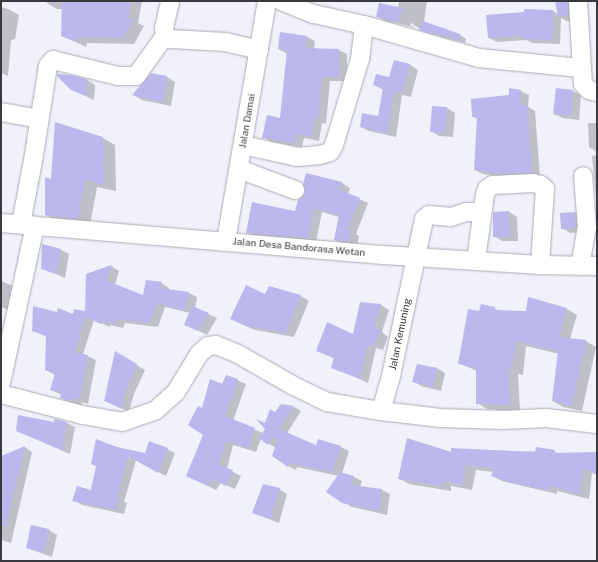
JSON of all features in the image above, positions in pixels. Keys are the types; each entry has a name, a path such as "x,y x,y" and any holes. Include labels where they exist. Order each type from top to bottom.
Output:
{"street":[{"path":"1,383 28,225 40,119 48,66 53,60 118,76 136,76 165,36 164,28 170,1"},
{"name":"Jalan Damai","path":"226,241 267,1"},
{"path":"281,1 314,14 364,25 479,58 581,68"},
{"path":"578,1 583,84 589,90 597,92"},
{"path":"243,145 297,157 320,155 330,152 334,145 360,59 364,25"},
{"path":"165,36 171,39 224,42 259,50"},
{"path":"1,112 40,119"},
{"path":"239,169 294,190"},
{"path":"583,176 589,266"},
{"path":"476,260 482,212 487,188 493,185 533,183 541,185 545,189 540,265"},
{"name":"Jalan Kemuning","path":"381,411 391,376 424,219 429,215 451,217 466,212 482,212"},
{"name":"Jalan Desa Bandorasa Wetan","path":"1,223 416,256 540,265 589,266"},
{"path":"1,394 83,415 122,422 156,410 176,392 199,354 208,346 216,345 238,354 292,385 327,402 381,411 441,418 503,420 546,418 597,424"}],"building":[{"path":"62,1 131,1 128,19 134,20 123,38 76,38 76,42 61,36"},
{"path":"555,1 568,1 568,16 558,17"},
{"path":"379,3 403,8 399,22 376,17"},
{"path":"524,9 553,10 552,40 523,39 523,36 488,38 486,15 524,12"},
{"path":"423,21 460,34 459,40 419,30"},
{"path":"280,32 307,36 306,48 339,49 339,77 322,77 318,120 314,119 311,137 296,134 294,143 262,138 267,115 280,118 287,50 278,49"},
{"path":"394,60 410,64 402,93 394,91 387,133 360,127 362,113 378,116 383,88 373,85 376,74 389,77"},
{"path":"151,73 167,76 163,102 132,95"},
{"path":"57,74 71,75 87,79 86,96 71,90 57,76"},
{"path":"509,88 521,90 520,105 527,105 532,173 501,174 474,170 477,117 472,117 471,99 509,95"},
{"path":"556,88 573,90 571,116 553,114"},
{"path":"432,106 447,107 445,133 430,132"},
{"path":"55,122 103,137 104,185 85,180 78,219 45,215 45,177 51,179"},
{"path":"306,173 342,182 340,190 360,198 347,230 351,230 349,242 334,240 339,215 314,208 308,238 246,233 252,202 295,211 298,200 305,193 303,184"},
{"path":"509,211 510,237 493,237 493,212"},
{"path":"575,212 576,228 561,229 560,213"},
{"path":"42,244 61,249 56,274 41,269"},
{"path":"111,265 107,281 143,295 146,280 162,282 160,288 189,292 185,310 157,303 150,323 117,319 115,324 102,321 101,324 85,317 75,352 88,355 80,400 73,398 72,401 60,398 61,393 50,390 55,374 45,370 46,336 32,331 33,306 57,312 58,308 73,314 74,309 85,311 86,274"},
{"path":"246,285 265,294 269,286 301,295 286,333 246,326 230,319"},
{"path":"528,297 567,308 559,337 586,340 572,406 552,401 558,351 516,341 512,369 508,368 510,405 476,404 476,368 458,364 468,309 479,311 481,304 495,307 494,310 526,311"},
{"path":"360,302 381,304 374,326 380,331 374,346 368,344 360,379 331,368 334,358 316,351 327,322 353,334"},
{"path":"192,306 209,313 198,331 184,325"},
{"path":"115,351 137,364 126,389 121,408 104,401"},
{"path":"417,364 437,368 433,387 412,382"},
{"path":"226,375 238,379 225,416 255,428 248,448 225,441 219,466 233,470 226,486 212,479 208,486 186,476 203,435 188,425 198,406 202,408 210,379 222,384"},
{"path":"281,404 294,406 279,429 316,445 318,439 341,446 333,472 289,463 288,467 272,456 277,441 273,437 268,445 259,438 265,429 256,419 265,423 270,409 275,412"},
{"path":"18,415 54,422 54,419 67,422 62,450 16,431"},
{"path":"407,438 451,452 451,448 535,452 536,447 555,450 554,453 597,452 597,475 583,468 580,494 548,486 548,490 508,482 491,476 494,468 466,465 462,485 442,481 442,486 398,479"},
{"path":"96,439 117,447 145,453 149,441 168,448 158,473 128,456 117,497 119,497 116,510 72,501 77,486 91,490 96,466 91,464"},
{"path":"25,446 6,526 1,525 1,456"},
{"path":"340,472 354,476 351,485 382,489 379,511 342,503 326,492"},
{"path":"263,484 280,488 270,519 252,513"},
{"path":"31,525 49,529 44,553 26,548"}]}
